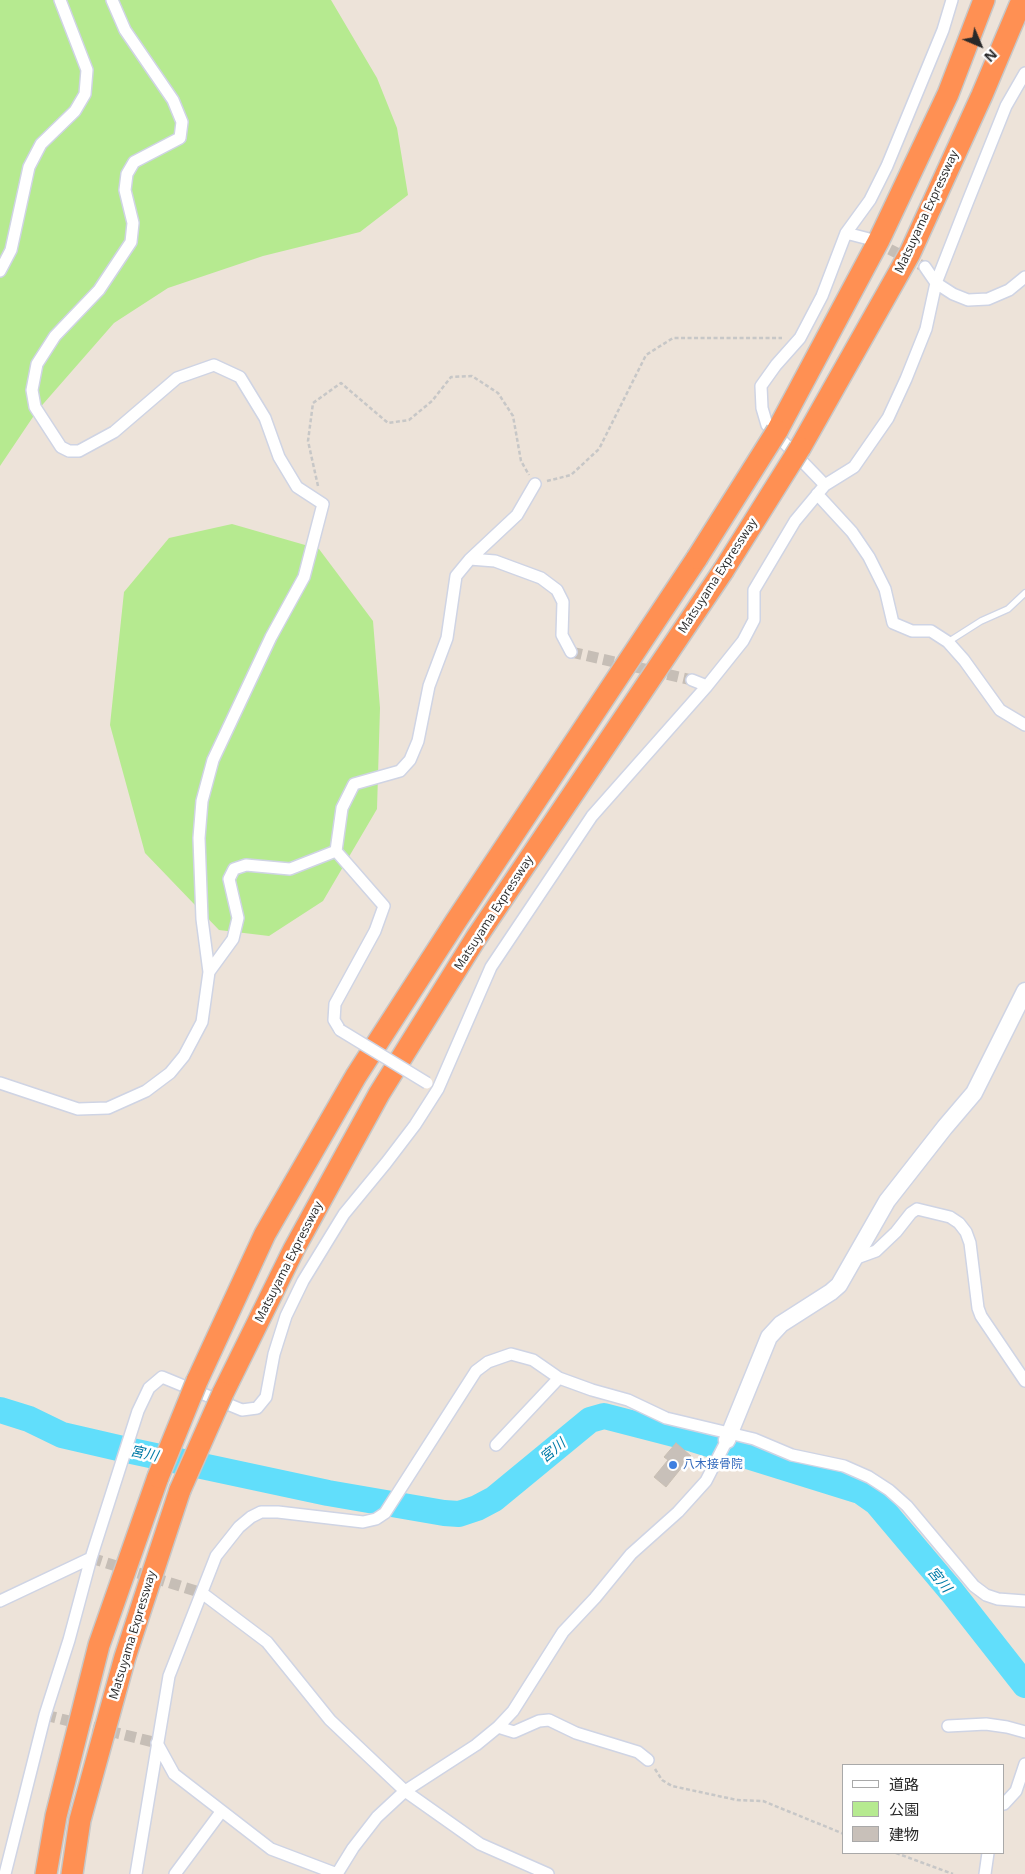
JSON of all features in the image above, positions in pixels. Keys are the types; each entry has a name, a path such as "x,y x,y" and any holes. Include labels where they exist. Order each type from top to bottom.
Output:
{"highway":[{"name":"Matsuyama Expressway","path":"46,1874 56,1816 99,1646 158,1477 197,1381 265,1234 356,1076 456,921 697,558 777,431 879,240 948,94 984,0"},
{"name":"Matsuyama Expressway","path":"72,1874 80,1820 124,1656 180,1490 223,1393 294,1249 378,1094 476,938 723,571 800,448 910,253 982,95 1022,0"}],"street":[{"path":"0,271 11,250 29,167 41,144 75,111 85,94 87,70 60,0"},
{"path":"0,1083 78,1109 108,1108 146,1091 170,1073 184,1056 202,1022 209,972 202,918 199,838 202,801 213,760 271,637 304,577 322,504 297,487 279,457 266,418 240,377 214,365 177,378 114,432 79,451 69,451 61,447 35,407 32,390 37,364 55,336 99,290 131,242 133,223 125,190 127,174 134,162 180,138 182,122 172,100 125,30 112,0"},
{"path":"825,485 766,425 762,408 762,386 776,365 800,338 822,296 846,233 870,200 887,166 943,30 952,0"},
{"path":"5,1874 45,1715 69,1640 91,1558 138,1411 148,1388 162,1378 242,1410 257,1408 266,1397 276,1347 286,1316 303,1280 344,1214 404,1141 438,1089 491,968 592,816 707,686 742,640 754,620 754,590 795,521 825,485 854,467 888,418 926,329 936,283 1006,106 1025,73"},
{"path":"846,233 870,239"},
{"path":"925,267 936,283 953,294 968,300 988,299 1009,290 1025,277"},
{"path":"438,1089 340,1030 334,1020 335,1004 375,931 384,906 336,851 342,808 354,784 400,771 410,760 418,741 429,686 447,638 456,576 470,559 517,515 535,484"},
{"path":"817,494 852,532 869,557 885,589 893,623 912,631 931,631 948,642 964,660 1000,710 1025,725"},
{"path":"470,559 495,561 541,578 557,590 563,602 562,635 571,652"},
{"path":"692,680 707,686"},
{"path":"209,972 233,939 238,918 229,879 234,869 246,865 290,870 336,851"},
{"path":"157,1743 174,1774 271,1849 337,1874 353,1848 377,1817 405,1791 476,1745 498,1727 513,1711 563,1632 632,1554 678,1512 706,1481 726,1443 769,1337 781,1324 839,1285 887,1201 974,1093 1025,991"},
{"path":"854,1259 876,1251 917,1209 950,1217 966,1232 970,1243 978,1308 981,1316 1025,1381"},
{"path":"136,1874 170,1676 216,1556 239,1527 250,1517 261,1512 278,1512 363,1522 376,1519 385,1513 476,1371 488,1362 511,1354 533,1360 559,1378 628,1400 726,1443 754,1440 792,1456 844,1466 869,1477 889,1490 907,1506 974,1586 986,1595 998,1599 1025,1601"},
{"path":"496,1445 559,1378"},
{"path":"0,1601 91,1558"},
{"path":"202,1593 267,1642 330,1720 405,1791 480,1844 548,1874"},
{"path":"498,1727 514,1732 539,1721 549,1720 576,1733 638,1752 648,1760"},
{"path":"948,1726 986,1724 1025,1732"},
{"path":"1005,1803 1016,1791 1025,1764"},
{"path":"178,1872 221,1812"},
{"path":"985,1874 988,1854"}],"lane":[{"path":"948,642 981,621 1008,609 1025,592"}],"path":[{"path":"322,504 308,441 313,403 341,383 388,423 409,420 432,401 452,377 472,376 498,393 514,416 521,461 535,484 570,475 599,449 646,355 673,338 800,338"},
{"path":"648,1760 662,1780 672,1786 737,1800 764,1801 842,1833"},
{"path":"899,1854 953,1874"}],"green space":[{"path":"0,0 331,0 377,78 397,128 408,195 360,232 263,256 168,288 114,323 37,411 0,466"},
{"path":"232,524 319,549 373,621 380,708 377,809 323,901 269,936 219,930 145,853 110,725 124,592 169,538"}],"building":[{"path":"676,1443 691,1456 666,1487 654,1477 668,1460 664,1457"}],"waterway":[{"name":"宮川","path":"0,1410 29,1419 62,1435 127,1450 328,1493 459,1514 477,1508 494,1499 590,1420 604,1416 693,1439 860,1491 877,1503 952,1592 1025,1685"}],"tunnel":[{"path":"875,242 925,267"},
{"path":"571,652 692,680"},
{"path":"91,1558 202,1593"},
{"path":"45,1715 157,1743"}],"place":[{"name":"八木接骨院","path":"673,1465"}]}
